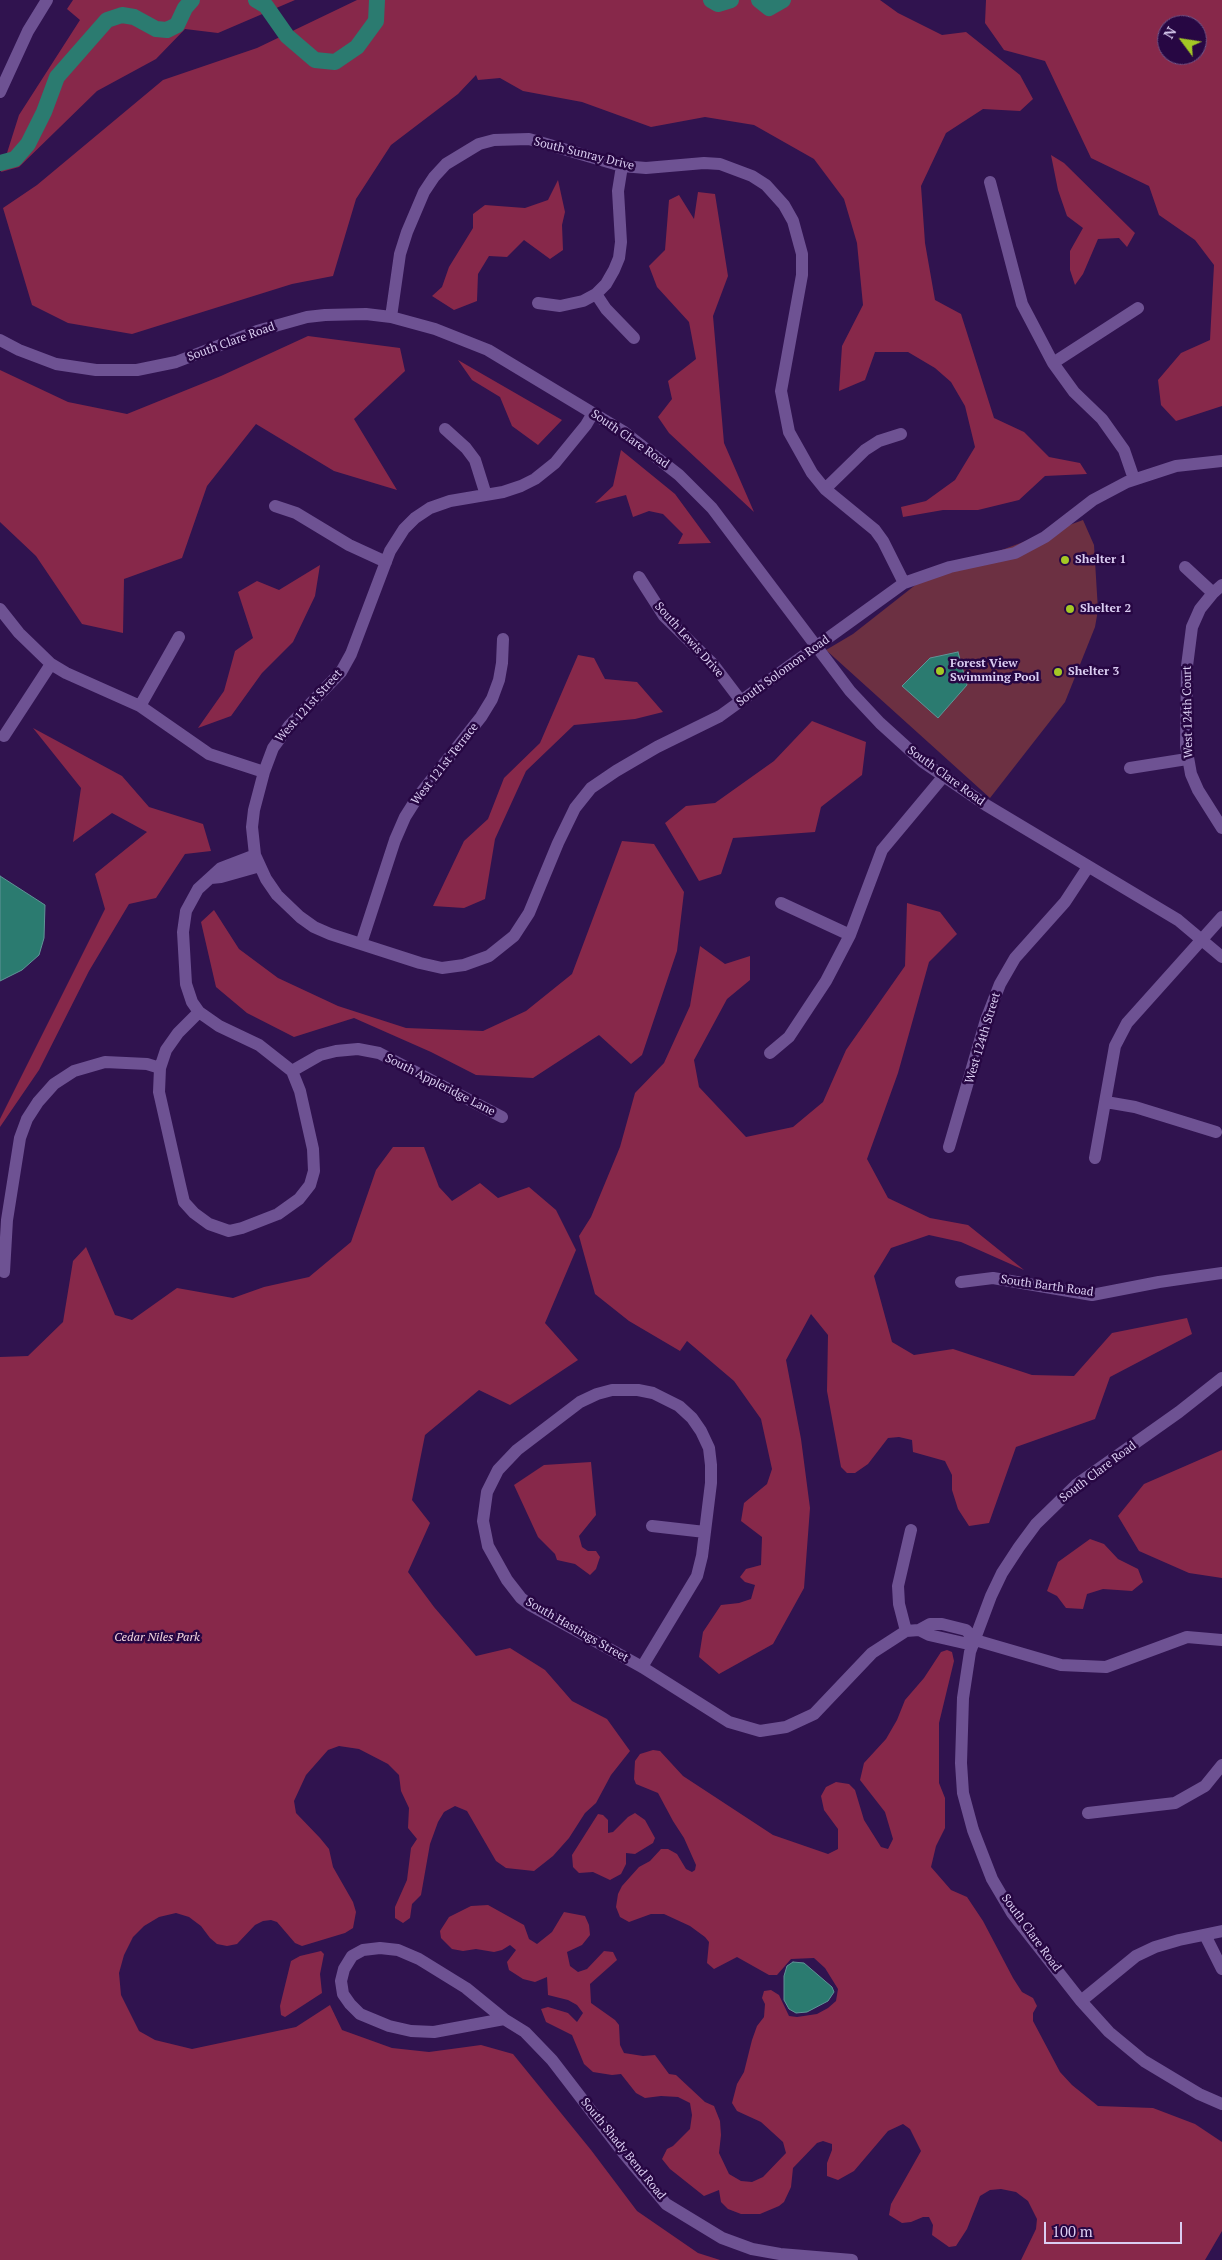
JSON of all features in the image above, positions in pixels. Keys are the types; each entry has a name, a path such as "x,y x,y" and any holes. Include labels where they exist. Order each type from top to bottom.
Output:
{"street":[{"path":"0,92 28,31 47,0"},
{"name":"South Sunray Drive","path":"391,317 400,254 416,208 434,177 446,164 479,144 494,140 529,139 622,166 646,168 704,163 720,164 752,176 766,185 784,205 799,236 802,275 781,391 789,432 812,473 825,489 875,530 883,541 904,583"},
{"path":"538,303 560,306 572,305 596,294 606,284 619,258 621,242 618,191 622,166"},
{"path":"990,182 1022,304 1053,363 1074,392 1102,419 1124,450 1134,479"},
{"path":"596,294 615,320 634,338"},
{"path":"1053,363 1138,308"},
{"name":"South Clare Road","path":"0,340 19,350 56,364 96,370 137,370 176,362 257,331 307,317 346,314 391,317 469,340 507,360 624,432 662,460 695,490 729,530 850,691 880,723 922,762 1088,867 1171,915 1222,957"},
{"name":"West 121st Street","path":"420,963 330,934 300,917 277,895 257,860 252,827 254,810 264,772 273,748 281,735 341,672 352,654 395,541 415,518 430,508 450,501 486,495 521,486 535,478 555,463 586,426 593,413"},
{"path":"445,429 466,448 475,460 486,495"},
{"path":"825,489 865,450 879,441 901,434"},
{"name":"South Solomon Road","path":"420,963 442,968 464,965 489,956 514,936 529,912 575,808 590,788 641,756 720,716 904,583 950,567 1015,553 1044,537 1093,500 1134,479 1176,466 1222,461"},
{"path":"275,506 296,513 349,545 386,562"},
{"name":"West 124th Court","path":"1185,567 1217,589 1200,609 1192,627 1188,646 1186,746 1187,759 1198,790 1222,828"},
{"name":"South Lewis Drive","path":"638,577 664,616 713,664 741,701"},
{"path":"0,609 19,633 51,664 140,706 209,754 264,772"},
{"path":"140,706 179,637"},
{"name":"West 121st Terrace","path":"361,944 395,840 405,817 417,798 481,717 492,699 499,680 503,639"},
{"path":"4,736 51,664"},
{"path":"1130,768 1187,759"},
{"path":"770,1053 789,1037 831,973 850,934 882,850 943,777"},
{"path":"199,1012 178,1033 166,1050 160,1068 159,1092 184,1202 194,1213 209,1224 229,1231 278,1214 299,1199 310,1185 314,1171 313,1149 300,1091 292,1071 259,1045 219,1026 199,1012 192,1002 186,984 182,932 186,911 198,889 221,868 257,860"},
{"name":"West 124th Street","path":"949,1146 986,1020 1000,984 1015,958 1065,902 1088,867"},
{"path":"780,903 850,934"},
{"path":"1095,1158 1115,1046 1127,1023 1222,917"},
{"name":"South Appleridge Lane","path":"292,1071 320,1055 358,1049 379,1054 502,1117"},
{"path":"4,1272 4,1219 20,1138 27,1120 38,1102 54,1084 74,1071 105,1062 147,1064 160,1068"},
{"path":"1106,1102 1135,1107 1216,1132"},
{"name":"South Barth Road","path":"961,1282 993,1278 1092,1295 1159,1282 1222,1274"},
{"name":"South Clare Road","path":"1222,1378 1179,1412 1076,1485 1036,1524 1002,1573 982,1618 968,1670 961,1726 963,1793 972,1830 992,1879 1012,1913 1109,2032 1144,2061 1199,2094 1222,2104"},
{"name":"South Hastings Street","path":"642,1667 697,1576 702,1556 711,1483 709,1448 692,1418 679,1406 653,1393 638,1390 612,1390 597,1394 580,1402 517,1450 507,1459 492,1480 484,1506 482,1521 485,1534 493,1558 513,1589 534,1608 642,1667 729,1722 760,1731 774,1730 801,1722 814,1714 872,1653 912,1630"},
{"path":"652,1526 705,1532"},
{"path":"911,1530 898,1586 899,1604 912,1630 964,1643 975,1640 1061,1664 1106,1667 1187,1637 1222,1640"},
{"path":"1088,1813 1175,1803 1205,1786 1222,1765"},
{"path":"1082,2001 1136,1956 1155,1947 1222,1931"},
{"path":"1206,1935 1222,1969"},
{"name":"South Shady Bend Road","path":"504,2019 434,2032 404,2030 374,2021 360,2014 343,1994 341,1982 344,1969 352,1956 363,1950 380,1948 398,1950 419,1959 466,1988 504,2019 525,2032 552,2060 666,2204 722,2238 752,2249 780,2254 852,2260"}],"shaded area":[{"path":"1083,520 1094,545 1098,610 1095,627 1065,702 990,798 826,650 853,634 923,579"},
{"name":"Forest View Swimming Pool","path":"958,652 967,685 938,718 902,686 930,658"},
{"path":"0,876 45,905 44,938 39,955 22,970 0,981"},
{"path":"793,1962 804,1963 832,1987 834,1992 828,2001 807,2012 796,2013 789,2009 784,2000 784,1976 787,1966"}],"green space":[{"path":"73,0 295,0 218,33 185,29 156,59 97,91 19,167 1,172 19,115 80,20 67,9"},
{"path":"357,0 880,0 898,13 942,35 966,32 1020,75 1033,99 1020,111 983,109 946,133 921,186 925,243 935,300 961,314 994,418 1024,432 1049,457 1080,463 1087,474 1045,476 1019,500 978,510 943,510 903,517 901,507 926,501 955,480 975,447 965,406 951,382 935,368 908,352 875,352 865,380 839,391 842,346 863,305 857,243 844,199 814,159 754,125 705,117 651,127 582,102 523,91 500,78 478,80 476,75 458,94 391,145 356,199 333,276 292,284 132,334 68,323 32,305 3,208 37,185 163,80 257,48"},
{"path":"986,0 1222,0 1222,406 1176,421 1161,405 1158,380 1181,353 1210,340 1214,265 1195,240 1159,215 1149,186 1091,158 1045,61 1004,50 985,23"},
{"path":"1051,155 1064,163 1135,233 1127,247 1119,238 1098,239 1083,274 1075,285 1070,270 1070,251 1083,228 1067,216 1058,190"},
{"path":"558,180 565,212 562,225 563,250 550,259 524,240 507,257 489,256 478,274 477,301 454,310 432,296 442,287 449,267 473,228 473,214 485,205 525,208 548,200"},
{"path":"698,192 715,194 728,276 713,316 724,443 754,512 669,433 658,417 672,399 668,381 696,359 689,322 657,287 649,266 665,250 669,200 679,195 694,219"},
{"path":"308,336 400,348 405,371 354,419 397,490 334,471 256,424 207,486 182,558 124,579 123,633 82,624 36,556 0,522 0,370 68,402 127,414 221,376"},
{"path":"458,360 562,420 538,445 512,426 500,397 472,380"},
{"path":"621,450 675,494 711,543 678,544 683,534 663,514 649,511 633,517 626,495 595,503 613,486"},
{"path":"320,565 315,596 293,642 262,673 231,716 198,728 224,691 235,651 253,638 238,592 257,581 279,590"},
{"path":"578,655 594,658 605,679 637,682 663,712 635,719 574,725 526,771 495,839 485,899 464,908 433,906 464,841 488,819 504,778 540,743"},
{"path":"812,721 866,742 862,775 821,807 815,832 733,838 721,874 699,881 665,823 686,806 715,803 774,761"},
{"path":"33,728 122,776 149,807 203,824 211,851 185,854 156,898 129,904 89,971 39,1070 0,1127 0,1119 105,909 95,874 147,832 112,813 73,842 81,788"},
{"path":"622,841 654,844 684,892 677,951 642,1055 631,1064 599,1035 533,1078 476,1075 431,1052 354,1018 294,1037 247,1013 216,987 201,922 214,910 239,949 278,978 338,1006 406,1028 483,1031 526,1011 572,974"},
{"path":"907,903 940,912 957,934 929,962 898,1073 867,1159 888,1198 930,1218 968,1225 1024,1270 961,1242 929,1235 891,1248 874,1276 892,1342 914,1355 953,1349 1032,1375 1074,1376 1112,1333 1187,1318 1192,1334 1110,1377 1095,1419 1016,1447 989,1523 969,1526 958,1509 952,1490 952,1475 945,1461 913,1452 912,1440 899,1437 888,1438 868,1464 855,1473 847,1473 841,1467 827,1391 828,1335 811,1314 786,1360 801,1439 810,1508 804,1588 773,1644 719,1674 699,1657 703,1632 721,1605 739,1603 751,1599 755,1585 745,1582 740,1577 746,1569 761,1565 762,1537 741,1521 744,1503 767,1484 772,1469 761,1419 734,1381 687,1341 680,1351 629,1321 595,1294 579,1236 591,1217 620,1147 635,1093 664,1063 690,1006 700,946 725,964 750,956 750,980 727,999 694,1060 699,1087 746,1137 793,1127 823,1102 846,1050 905,966"},
{"name":"Cedar Niles Park","path":"393,1147 424,1147 439,1187 452,1201 480,1183 498,1198 529,1187 556,1210 576,1250 545,1323 578,1360 510,1405 479,1390 425,1435 412,1500 430,1523 408,1572 434,1607 476,1656 510,1648 545,1670 572,1701 607,1719 630,1751 611,1775 596,1803 585,1813 569,1838 553,1856 534,1871 506,1868 496,1861 467,1811 455,1806 444,1812 430,1844 421,1895 412,1904 410,1918 403,1923 395,1918 395,1907 407,1880 411,1848 417,1839 408,1828 409,1808 401,1791 399,1775 388,1764 359,1749 339,1746 328,1750 306,1775 294,1801 296,1813 329,1849 333,1867 353,1902 356,1912 353,1928 345,1933 302,1946 295,1943 277,1922 271,1920 263,1921 255,1925 237,1944 227,1946 217,1944 201,1926 189,1917 176,1913 159,1917 144,1926 133,1937 124,1955 119,1973 121,1995 139,2031 155,2040 192,2049 296,2027 330,2005 342,2030 392,2048 429,2052 481,2045 513,2054 591,2150 637,2211 698,2253 720,2260 0,2260 0,1357 28,1356 63,1322 73,1261 86,1247 115,1315 132,1320 177,1288 233,1298 264,1287 309,1277 351,1242 376,1170"},
{"path":"1222,1450 1222,1578 1189,1573 1139,1551 1118,1516 1144,1484"},
{"path":"591,1462 596,1515 579,1536 582,1547 588,1551 596,1551 600,1557 596,1569 590,1575 575,1564 557,1560 555,1554 538,1537 514,1485 544,1465"},
{"path":"1090,1539 1104,1544 1118,1559 1138,1569 1143,1582 1132,1591 1103,1589 1087,1594 1083,1609 1066,1608 1057,1596 1047,1591 1058,1562"},
{"path":"947,1650 952,1652 954,1661 939,1723 939,1783 945,1798 945,1828 936,1846 931,1867 951,1890 967,1897 983,1921 1022,1992 1033,1998 1037,2006 1033,2013 1033,2021 1060,2072 1072,2085 1098,2106 1153,2108 1195,2124 1222,2142 1222,2231 1205,2260 1021,2260 1036,2229 1037,2219 1028,2201 1016,2192 1001,2189 990,2190 980,2196 967,2229 956,2246 949,2247 932,2235 933,2225 929,2217 902,2223 889,2215 891,2204 921,2151 910,2129 903,2124 888,2131 854,2171 838,2180 827,2176 827,2163 832,2150 832,2144 823,2141 817,2143 793,2168 791,2187 784,2202 779,2206 760,2214 741,2214 728,2209 721,2202 719,2190 704,2196 670,2169 662,2159 667,2149 673,2146 690,2129 692,2115 690,2103 678,2097 661,2096 645,2098 636,2093 621,2074 612,2075 593,2072 584,2064 572,2035 546,2022 541,2009 548,2007 568,2013 577,2022 583,2013 577,2005 568,2000 548,1995 547,1977 535,1982 523,1979 509,1970 507,1962 516,1950 510,1945 494,1952 476,1949 463,1951 452,1949 441,1938 440,1931 449,1917 471,1906 488,1905 524,1925 529,1939 537,1944 552,1932 564,1912 585,1916 589,1925 590,1935 582,1945 567,1952 570,1966 578,1972 587,1969 604,1951 613,1952 617,1960 590,1984 591,2003 619,2025 620,2045 624,2053 643,2056 655,2055 669,2074 676,2075 705,2102 714,2106 720,2121 719,2153 729,2174 741,2181 752,2182 763,2177 786,2153 783,2142 761,2122 737,2111 732,2103 737,2084 744,2072 757,2026 764,2017 765,2004 762,1998 764,1991 771,1990 779,1995 789,2016 797,2017 817,2014 828,2008 836,2001 838,1989 825,1968 814,1958 791,1959 777,1975 769,1975 737,1957 714,1969 707,1963 709,1942 690,1926 664,1914 651,1914 629,1922 620,1917 616,1907 618,1894 622,1886 639,1867 650,1861 661,1849 668,1849 677,1854 686,1869 692,1872 695,1870 696,1865 684,1838 658,1793 636,1784 634,1779 635,1761 640,1754 653,1750 660,1751 683,1776 773,1835 828,1854 838,1849 838,1829 824,1810 821,1796 826,1787 836,1782 849,1784 855,1790 864,1820 881,1847 888,1849 893,1839 885,1812 860,1780 864,1763 886,1739 897,1720 905,1700 924,1678 941,1652"},
{"path":"635,1813 645,1820 655,1838 653,1843 635,1854 626,1853 626,1864 621,1874 610,1880 593,1872 579,1873 573,1867 572,1855 598,1814 603,1815 608,1820 608,1833 613,1832 628,1817"},
{"path":"321,1951 324,1954 320,1974 322,1993 285,2017 281,2015 280,2006 291,1961 300,1956"}],"waterway":[{"path":"0,163 15,159 28,144 44,112 57,77 107,20 122,15 134,17 156,29 167,30 177,25 185,8 192,0"},
{"path":"256,0 266,6 287,36 315,60 335,62 357,47 376,21 377,0"},
{"path":"711,0 718,4 731,0"},
{"path":"759,0 769,8 783,0"}],"place":[{"name":"Shelter 1","path":"1065,560"},
{"name":"Shelter 2","path":"1070,609"},
{"name":"Forest View Swimming Pool","path":"940,671"},
{"name":"Shelter 3","path":"1058,672"}]}
